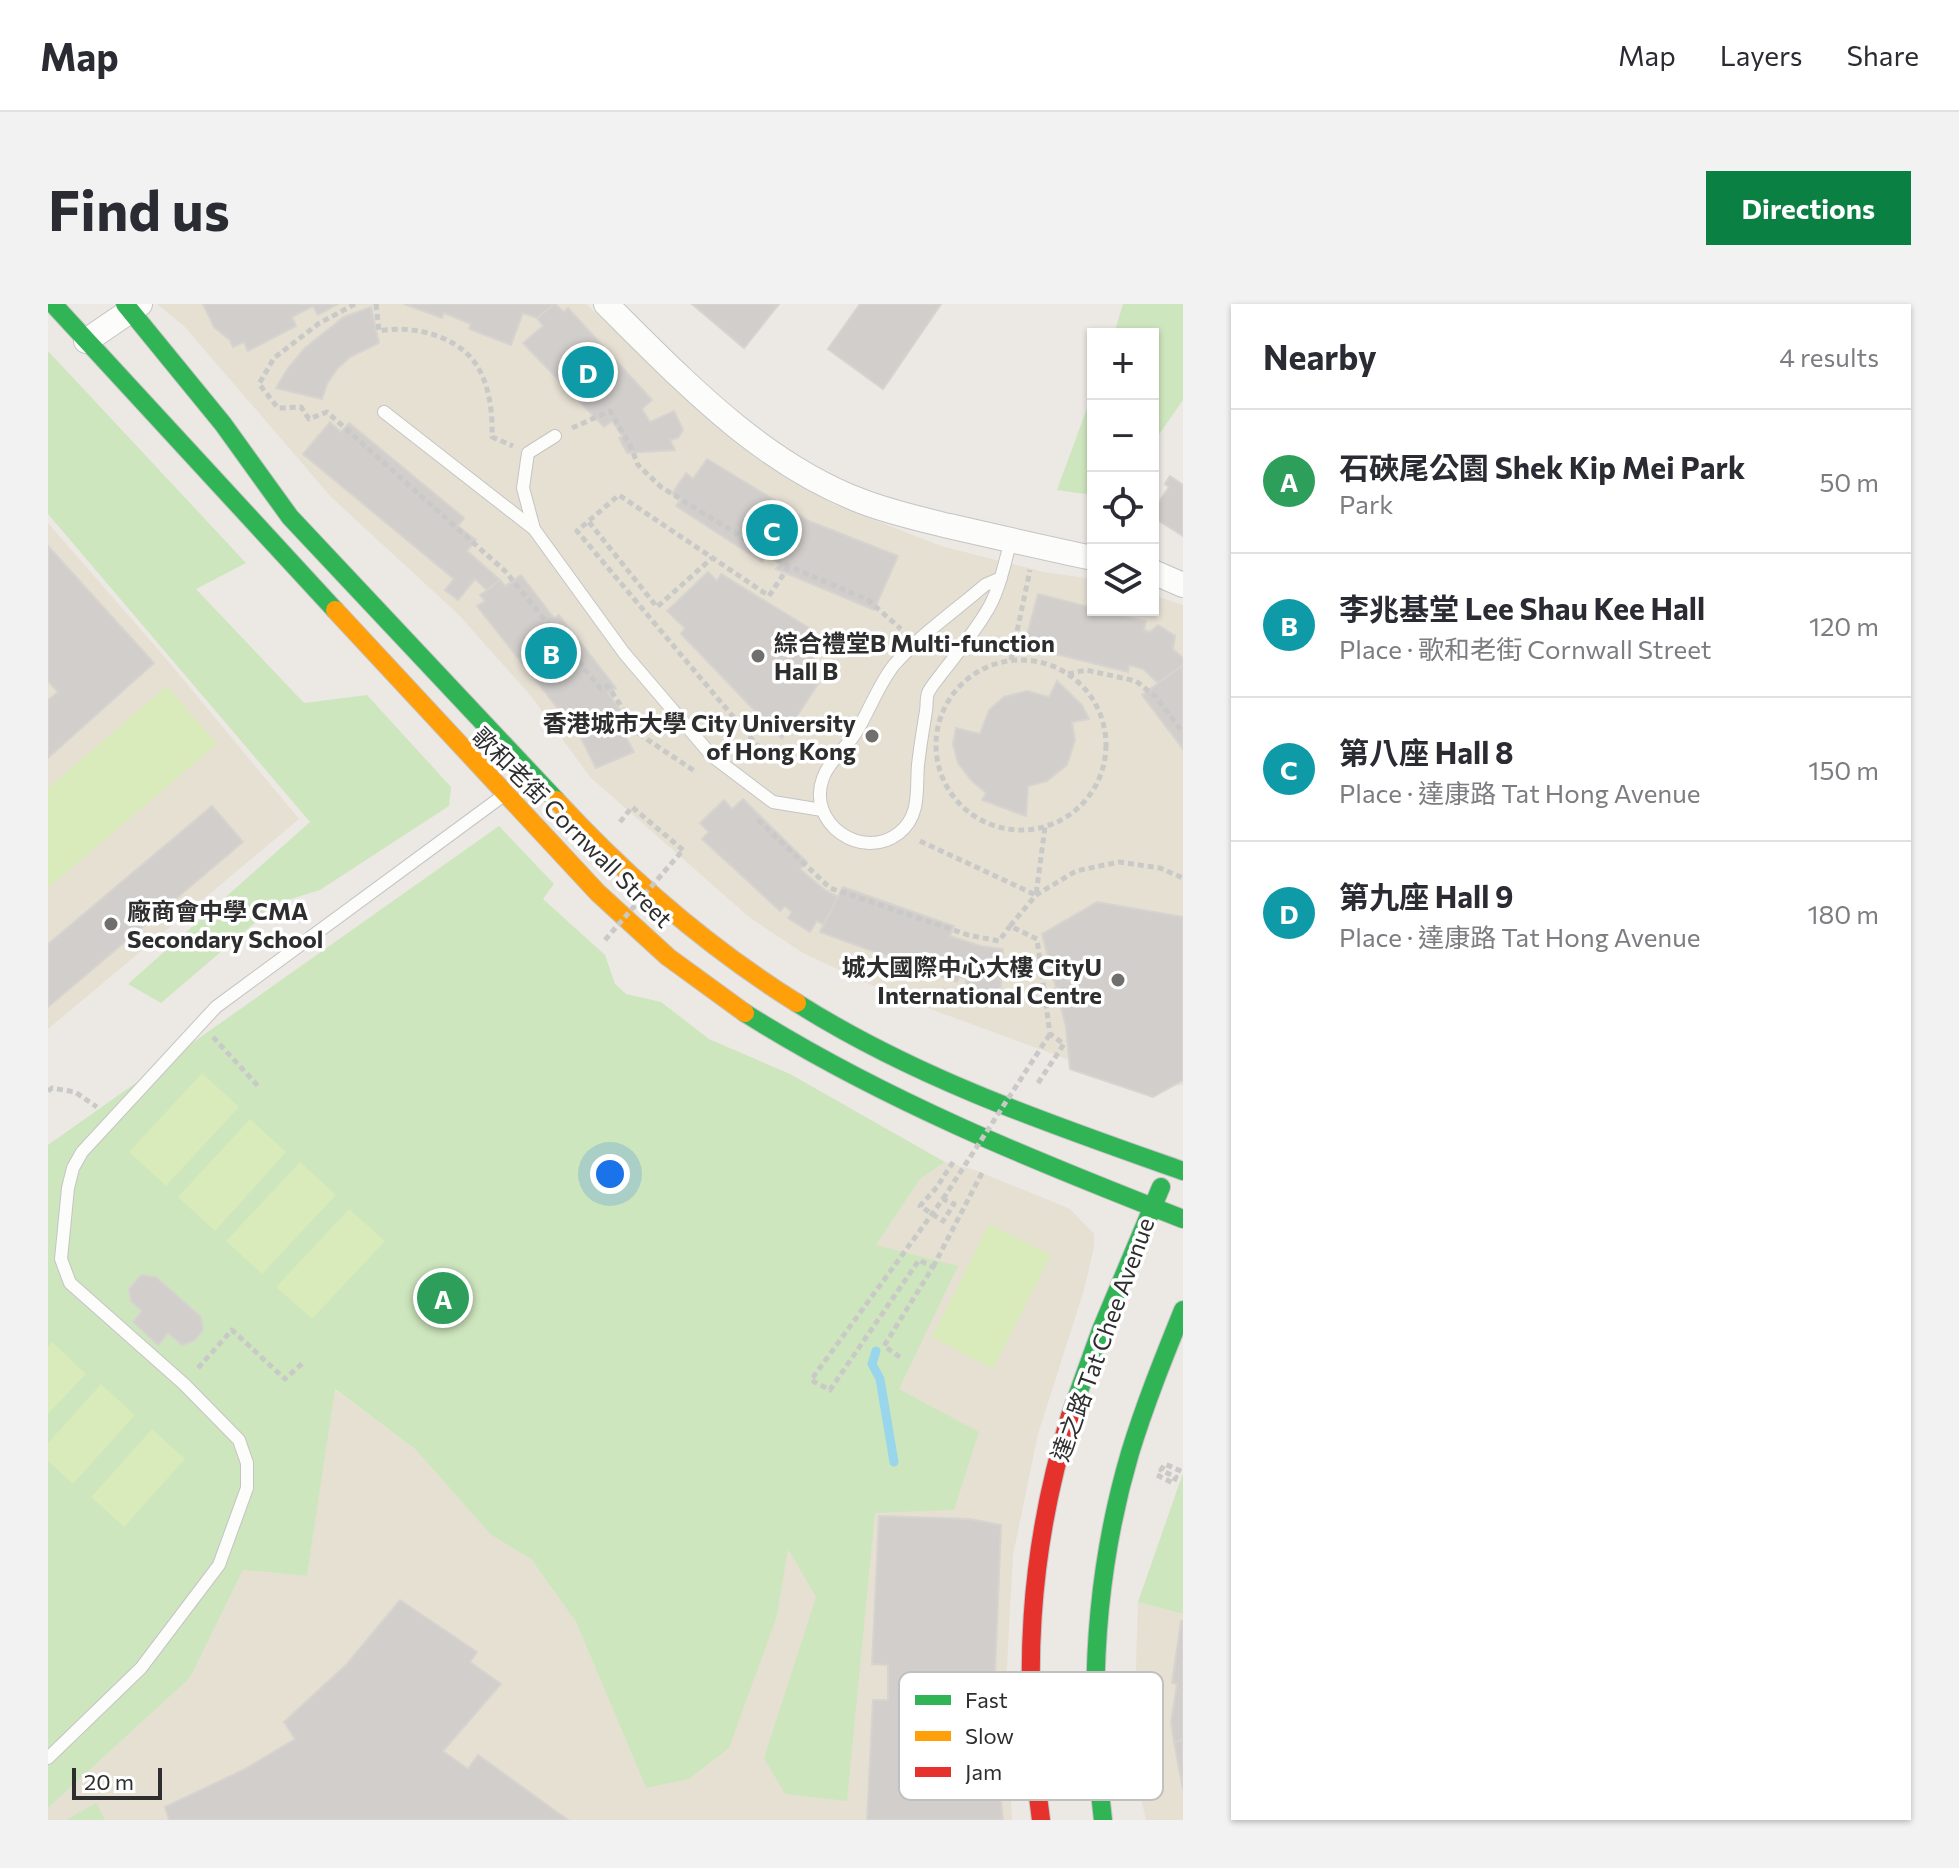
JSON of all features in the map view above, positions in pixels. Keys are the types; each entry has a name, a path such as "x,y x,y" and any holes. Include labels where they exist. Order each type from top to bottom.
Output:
{"main road":[{"name":"歌和老街 Cornwall Street","path":"53,304 504,795 588,883 668,956 791,1043 885,1093 993,1142 1183,1219"},
{"name":"歌和老街 Cornwall Street","path":"132,306 290,517 579,825 683,922 772,988 873,1048 939,1079 1179,1163"},
{"name":"達之路 Tat Chee Avenue","path":"1030,1672 1040,1531 1073,1405 1151,1206 1179,1163"},
{"path":"1096,1672 1099,1623 1124,1477 1183,1310"},
{"name":"達之路 Tat Chee Avenue","path":"1038,1800 1041,1820"},
{"path":"1100,1800 1103,1820"}],"street":[{"path":"606,304 730,422 776,457 861,501 907,516 1087,557"},
{"path":"86,341 132,306"},
{"path":"1159,575 1183,585"}],"lane":[{"path":"384,412 534,529 624,653 712,756 773,802 822,810"},
{"path":"534,529 523,488 528,453 555,436"},
{"path":"1001,578 985,585 893,667 856,731 830,765 822,779 819,795 822,810 830,824 842,835 856,842 872,844 901,832 911,819 917,803 918,765 928,693 987,611 1001,578 1011,540"},
{"path":"48,1758 141,1668 219,1565 247,1488 247,1463 239,1440 184,1384 70,1283 61,1259 73,1168 82,1152 216,1007 504,795"}],"path":[{"path":"327,412 309,419 301,407 278,408 259,384 274,358 318,324 355,304"},
{"path":"376,304 379,331 407,329 429,333 450,342 472,359 484,382 493,415 492,437 528,453"},
{"path":"555,436 610,411 638,465 661,487 789,566 868,600"},
{"path":"789,566 769,596 619,495 577,531 756,744 768,753 783,756 801,743 830,765"},
{"path":"589,522 657,607 712,558"},
{"path":"1011,660 1032,561"},
{"path":"1011,660 1040,662 1068,674 1090,694 1103,721 1107,750 1100,780 1083,804 1060,822 1045,827 1004,829 979,820 958,803 943,781 935,755 936,728 946,702 962,682 985,667 1011,660"},
{"path":"1068,674 1086,670 1136,681 1156,697 1183,733"},
{"path":"605,940 683,850 632,807 620,822"},
{"path":"1036,895 1045,827"},
{"path":"901,832 1036,895"},
{"path":"933,1267 919,1260 830,1390 811,1380 943,1199 1050,1034 1037,939 1010,926 1036,895 1076,871 1119,862 1160,868 1183,878"},
{"path":"207,1030 259,1087"},
{"path":"1038,1083 1064,1044 1050,1034"},
{"path":"943,1199 954,1204 943,1221 920,1206 954,1161"},
{"path":"900,1357 884,1346 933,1267 983,1170"},
{"path":"184,1384 232,1330 285,1379 305,1361"},
{"path":"1149,1471 1173,1483 1176,1477 1161,1470 1165,1464 1183,1472"}],"shaded area":[{"name":"香港城市大學 City University of Hong Kong","path":"157,304 586,304 736,443 829,502 941,546 1044,572 1087,578 1087,616 1159,616 1159,597 1183,605 1183,1085 1148,1089 895,996 803,953 749,917 590,777 531,696 458,614 331,497 185,327"},
{"name":"廠商會中學 CMA Secondary School","path":"48,523 299,819 48,1029"},
{"path":"945,1162 975,1170 1070,1209 1094,1234 1084,1290 1038,1434 1013,1555 1007,1672 899,1672 899,1800 1011,1800 1012,1820 48,1820 48,1808 190,1678 243,1570 307,1576 334,1389 416,1450 491,1535 531,1559 576,1622 646,1788 777,1616 811,1391 867,1258 920,1179"},
{"path":"1138,1602 1183,1614 1183,1820 1146,1820 1141,1800 1163,1800 1163,1672 1136,1672"}],"green space":[{"path":"1123,304 1183,304 1183,400 1159,434 1159,328 1116,328"},
{"path":"48,351 246,563 196,589 304,703 367,695 451,787 449,806 320,890 278,903 161,1003 128,984 310,822 48,514"},
{"path":"1087,408 1087,494 1057,490"},
{"path":"167,686 217,744 48,888 48,788"},
{"path":"499,826 554,884 543,899 605,955 615,984 626,994 661,1002 709,1039 790,1074 945,1162 920,1179 876,1245 958,1266 899,1389 979,1432 954,1510 875,1513 847,1801 785,1794 764,1758 816,1597 788,1549 777,1616 729,1748 689,1779 646,1788 576,1622 531,1559 491,1535 416,1450 335,1389 307,1576 243,1570 190,1678 48,1808 48,1145"},
{"path":"202,1073 239,1107 166,1186 129,1152"},
{"path":"250,1119 286,1152 215,1231 178,1197"},
{"path":"300,1162 336,1195 262,1274 226,1241"},
{"path":"349,1209 385,1241 312,1319 276,1287"},
{"path":"989,1224 1051,1255 993,1369 932,1337"},
{"path":"52,1342 86,1374 48,1414 48,1347"},
{"path":"101,1384 135,1415 73,1484 48,1461 48,1443"},
{"path":"152,1429 185,1459 124,1527 91,1497"},
{"path":"1183,1473 1183,1614 1138,1602"},
{"path":"96,1803 105,1820 66,1820"}],"building":[{"path":"203,304 338,304 318,315 313,306 292,317 296,326 248,351 244,342 233,347 230,340 214,327"},
{"path":"404,304 555,304 537,318 523,313 511,345 469,329 471,324 444,313 442,318"},
{"path":"555,304 564,312 568,308 652,400 642,409 650,422 674,411 683,430 678,438 670,440 675,450 627,453 619,438 623,437 612,421 604,427 523,343 543,326 537,318"},
{"path":"692,304 779,304 744,348"},
{"path":"860,304 941,304 883,389 828,349"},
{"path":"371,307 379,343 350,357 337,369 322,399 276,388 305,348 344,317"},
{"path":"330,422 341,432 349,423 464,518 458,526 476,540 467,551 500,580 487,590 475,579 458,600 445,590 454,579 303,454"},
{"path":"707,459 809,521 898,556 874,610 776,569 780,564 767,556 762,562 676,506 681,499 672,494 686,473 693,479"},
{"path":"1170,476 1183,485 1183,536 1159,521 1159,502 1169,487 1165,484"},
{"path":"48,546 154,663 48,758 48,700 58,692 48,681"},
{"name":"綜合禮堂B Multi-function Hall B","path":"708,572 717,581 721,574 814,631 808,641 816,653 811,664 824,675 782,739 681,634 685,628 667,611"},
{"path":"521,575 554,618 559,615 616,688 608,693 623,714 616,718 634,752 596,768 581,738 477,606 485,601 480,595 500,580 505,586"},
{"path":"1038,594 1087,606 1087,616 1122,616 1146,621 1144,630 1150,632 1158,625 1175,636 1173,649 1183,658 1183,665 1158,683 1143,669 1129,665 1128,672 1024,646"},
{"path":"1183,665 1183,749 1142,695"},
{"path":"1057,681 1082,705 1089,719 1072,722 1075,740 1067,765 1047,781 1028,786 1026,816 982,800 986,793 958,763 953,744 956,728 980,734 989,710 1004,697 1027,691 1049,697"},
{"path":"743,799 807,862 800,869 838,897 824,925 817,921 810,932 788,918 792,912 785,906 780,911 702,839 709,832 700,823 724,800 732,809"},
{"path":"212,806 243,842 48,1007 48,944"},
{"path":"843,887 954,926 950,936 980,946 1003,949 1000,998 965,995 966,978 959,977 957,982 820,932"},
{"name":"城大國際中心大樓 CityU International Centre","path":"1097,902 1183,917 1183,1080 1153,1097 1070,1069 1066,1027 1042,934"},
{"path":"141,1275 156,1277 201,1317 203,1330 194,1341 182,1345 168,1333 158,1345 133,1322 142,1311 131,1301 129,1289"},
{"path":"879,1516 970,1519 1001,1525 995,1672 899,1672 899,1800 1001,1800 1003,1820 867,1820 873,1700 888,1700 888,1665 872,1664"},
{"path":"400,1600 477,1652 470,1662 501,1684 443,1751 468,1769 478,1755 568,1820 169,1820 165,1807 245,1769 295,1739 284,1722 346,1665"},
{"path":"1181,1621 1183,1740 1174,1742 1171,1722 1177,1684 1172,1683"},
{"path":"1183,1740 1183,1789 1174,1742"}],"waterway":[{"path":"876,1351 872,1364 880,1379 894,1462"}],"traffic: fast":[{"path":"53,304 335,610"},
{"path":"125,304 223,424 290,517 556,800"},
{"path":"797,1003 889,1055 985,1098 1183,1171"},
{"path":"745,1013 850,1074 904,1101 1014,1151 1183,1219"},
{"path":"1070,1416 1101,1330 1161,1187"},
{"path":"1096,1672 1102,1589 1118,1498 1136,1435 1183,1310"},
{"path":"1101,1800 1103,1820"}],"traffic: slow":[{"path":"335,610 598,893 668,957 745,1013"},
{"path":"556,800 670,910 732,959 797,1003"}],"traffic: jam":[{"path":"1031,1672 1037,1567 1045,1517 1070,1416"},
{"path":"1039,1800 1041,1820"}],"place":[{"name":"第九座 Hall 9","path":"588,372"},
{"name":"第八座 Hall 8","path":"772,530"},
{"name":"李兆基堂 Lee Shau Kee Hall","path":"551,653"},
{"name":"綜合禮堂B Multi-function Hall B","path":"758,656"},
{"name":"香港城市大學 City University of Hong Kong","path":"872,736"},
{"name":"廠商會中學 CMA Secondary School","path":"111,924"},
{"name":"城大國際中心大樓 CityU International Centre","path":"1118,980"},
{"name":"石硤尾公園 Shek Kip Mei Park","path":"443,1298"}]}
